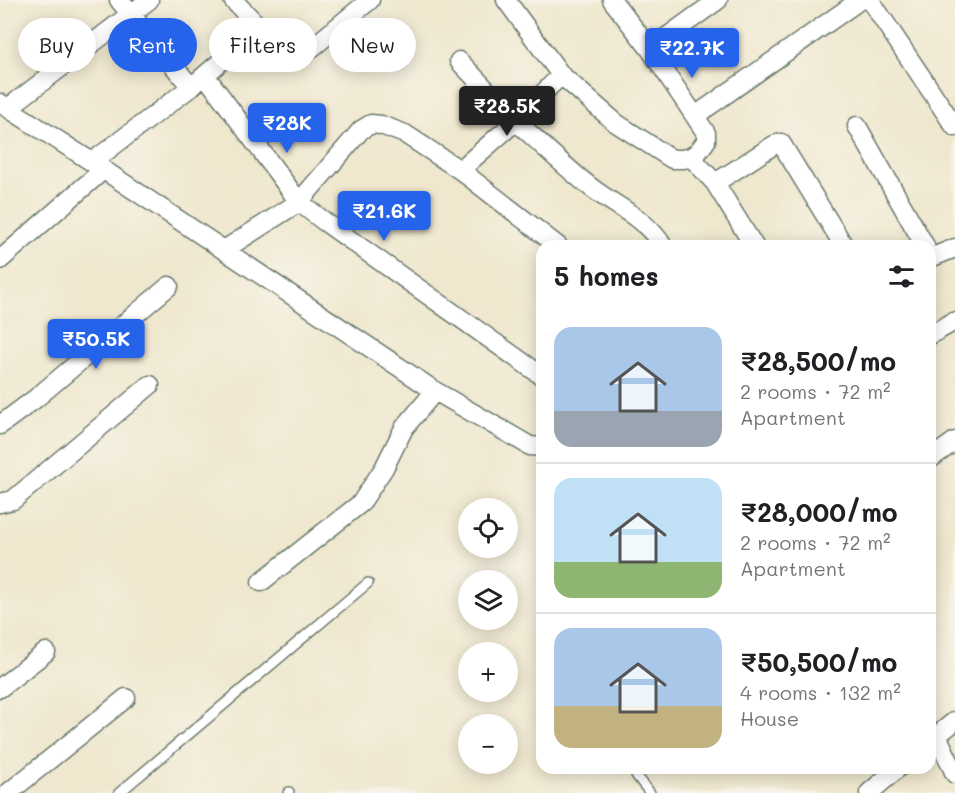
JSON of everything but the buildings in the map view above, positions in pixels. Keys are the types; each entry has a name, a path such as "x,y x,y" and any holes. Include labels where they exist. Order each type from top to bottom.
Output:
{"street":[{"path":"149,0 124,7 4,106 435,391 530,446 536,446"},
{"path":"317,44 370,0"},
{"path":"506,0 561,75 616,123 672,159 691,157 706,141 706,133 650,50 612,0"},
{"path":"650,50 718,0"},
{"path":"695,116 860,0"},
{"path":"870,0 955,127"},
{"path":"236,1 251,18"},
{"path":"124,7 198,81 300,202 536,372"},
{"path":"459,61 516,121 589,186 644,223 659,240"},
{"path":"0,260 98,166 209,72"},
{"path":"460,170 516,121 561,75"},
{"path":"224,250 300,202 361,130 371,124 381,125 405,134 460,170 550,240"},
{"path":"857,126 921,240"},
{"path":"715,183 774,145 781,143 840,240"},
{"path":"691,157 715,183 750,240"},
{"path":"936,252 955,248"},
{"path":"0,425 35,399 169,286"},
{"path":"936,332 955,322"},
{"path":"0,503 13,500 150,385"},
{"path":"261,582 361,502 384,468 404,428 435,391"},
{"path":"936,455 955,441"},
{"path":"0,688 46,652"},
{"path":"8,793 126,698"},
{"path":"936,736 955,721"},
{"path":"936,741 955,774"},
{"path":"869,793 891,774"}],"lane":[{"path":"119,793 368,583"},
{"path":"636,775 650,793"}]}
